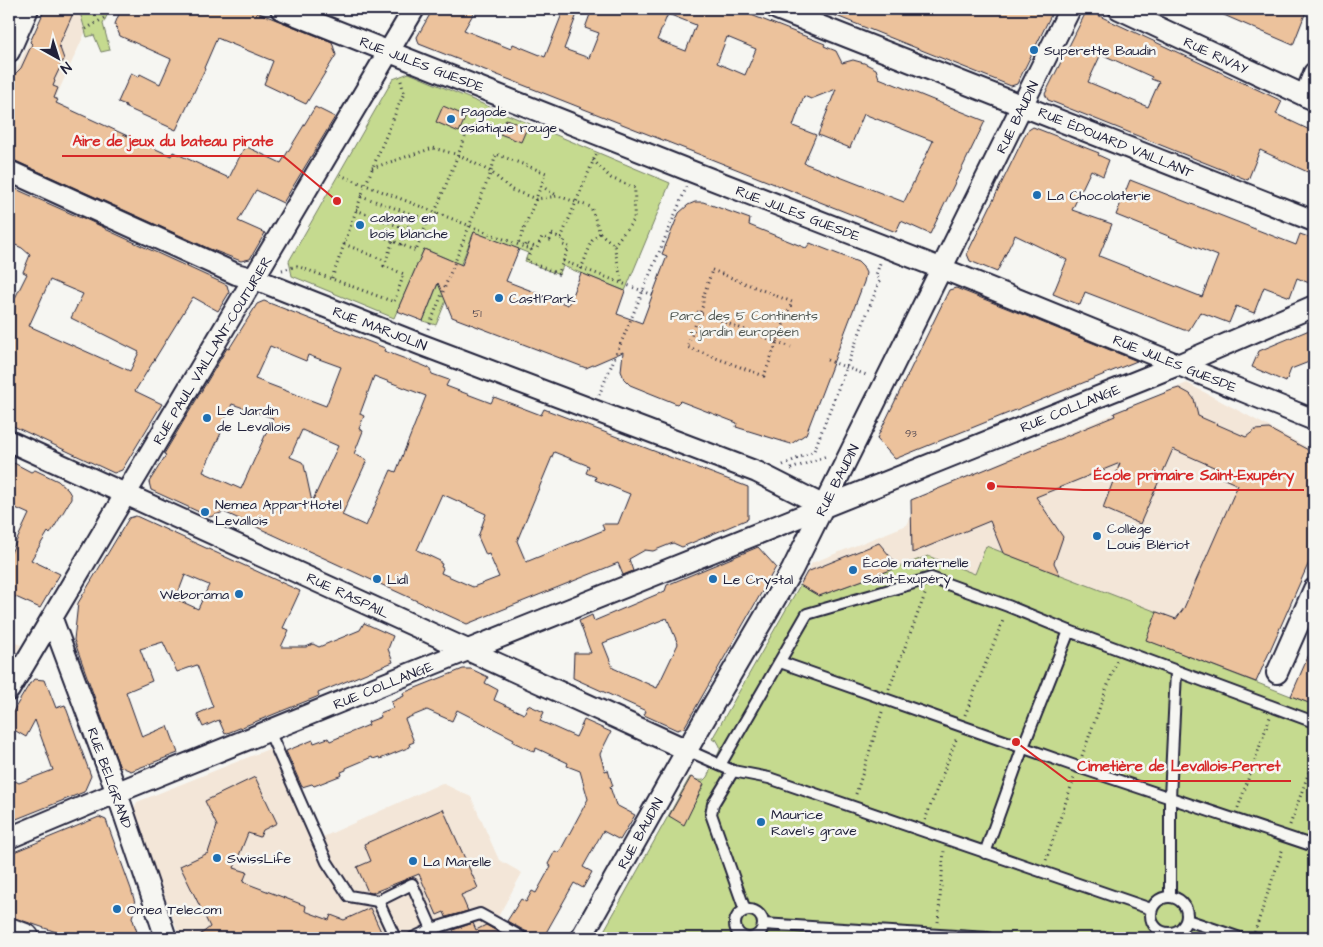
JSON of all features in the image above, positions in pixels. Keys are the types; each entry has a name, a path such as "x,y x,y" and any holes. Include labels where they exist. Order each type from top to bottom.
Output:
{"main road":[{"path":"9,932 25,938"}],"street":[{"path":"9,52 28,9"},
{"name":"RUE JULES GUESDE","path":"281,9 887,247 1180,364 1314,420"},
{"name":"RUE PAUL VAILLANT-COUTURIER","path":"9,690 414,9"},
{"name":"RUE ÉDOUARD VAILLANT","path":"777,9 1314,221"},
{"name":"RUE BAUDIN","path":"581,938 687,750 792,570 1070,9"},
{"name":"RUE RIVAY","path":"1119,9 1310,98"},
{"path":"1310,98 1314,73"},
{"name":"RUE MARJOLIN","path":"9,171 236,274 254,279 757,472 824,506"},
{"name":"RUE COLLANGE","path":"9,838 468,650 1180,364 1314,306"},
{"name":"RUE RASPAIL","path":"9,441 687,750"},
{"path":"1277,673 1314,589"},
{"name":"RUE BELGRAND","path":"52,618 116,793 166,938"}],"lane":[{"path":"717,764 780,662 807,614 931,578 1176,672 1314,722"},
{"path":"985,853 1023,747 1069,631"},
{"path":"780,662 1170,798 1314,846"},
{"path":"1170,896 1170,798 1176,672"},
{"path":"269,731 327,862 350,896 378,900 412,884 432,929"},
{"path":"687,750 734,771 769,778 1151,909"},
{"path":"734,771 713,804 711,814 745,910"},
{"path":"1170,896 1184,905 1187,915 1179,930 1167,936 1153,925 1150,916 1155,902 1170,896"},
{"path":"378,900 394,938"},
{"path":"745,910 760,914 763,924 761,930 752,938 734,935 735,921 739,914 745,910"},
{"path":"413,938 432,929 480,914 523,938"},
{"path":"1186,920 1240,938"},
{"path":"763,924 988,938"}],"path":[{"path":"86,29 104,18 101,9"},
{"path":"332,278 372,168 404,93 400,76"},
{"path":"362,196 434,222 470,125"},
{"path":"561,238 604,136"},
{"path":"372,168 433,148 459,155 491,172 512,190 536,199 558,196"},
{"path":"422,345 491,172 496,154 546,173 518,244"},
{"path":"593,160 610,178 635,188 634,220 614,245"},
{"path":"594,410 607,374 693,172"},
{"path":"340,175 518,244 524,247 531,250 527,261 558,274 569,247 563,245 565,240 552,234 550,240 542,237 537,248 526,243 524,247"},
{"path":"541,186 558,196 591,207 600,233 614,245 622,284"},
{"path":"356,210 422,235"},
{"path":"401,245 413,215"},
{"path":"377,234 416,251 428,220"},
{"path":"582,269 592,241 600,233"},
{"path":"290,268 297,266 394,302 404,274 384,266 393,241"},
{"path":"344,244 386,261"},
{"path":"783,465 814,451 880,280 876,275 887,247"},
{"path":"563,261 656,296"},
{"path":"712,270 792,302 764,376 687,347 698,312 712,270"},
{"path":"698,312 791,347"},
{"path":"827,360 886,382"},
{"path":"757,472 765,458 793,470 828,456"},
{"path":"1234,819 1274,707"},
{"path":"941,936 945,839"}],"shaded area":[{"path":"45,9 79,9 85,33 55,99 12,79"},
{"name":"Collège Louis Blériot","path":"1187,383 1314,451 1314,553 1256,682 1146,640 1157,612 986,547 975,575 928,557 819,596 800,585 812,563 907,525 911,517 911,500"},
{"path":"9,640 21,645 9,664"},
{"path":"271,748 324,861 323,837 442,783 471,797 499,860 522,873 499,915 489,924 513,938 180,938 133,810 137,802"}],"green space":[{"path":"79,9 110,9 103,24 110,50 101,52 94,35 87,37"},
{"path":"409,73 670,183 625,291 563,266 559,275 525,261 528,253 474,232 436,325 423,321 448,259 424,249 394,318 292,276 289,261 393,79"},
{"path":"986,546 1157,612 1147,640 1314,705 1314,938 600,938 690,777 696,780 704,780 707,777 720,750 716,739 715,741 712,739 800,585 819,596 928,556 975,574"}],"building":[{"path":"45,9 75,9 59,45 64,59 54,80 53,86 58,88 54,98 58,100 56,103 171,156 173,152 229,178 245,146 281,163 315,107 335,117 283,203 256,190 238,221 265,233 250,259 241,261 210,249 9,158 9,86 15,74 21,68"},
{"path":"121,9 249,9 332,42 336,55 306,104 264,84 273,61 217,38 205,69 176,130 118,102 131,73 139,77 140,74 160,84 171,59 120,36 115,24"},
{"path":"433,9 476,9 464,30 511,49 513,44 545,57 564,9 577,14 564,49 589,58 599,33 585,28 592,9 736,9 825,44 824,46 836,51 842,63 853,60 864,63 876,69 879,78 985,121 930,234 901,221 896,232 419,44 417,37","holes":["668,14 696,25 686,51 657,40","727,37 756,49 745,75 717,63","836,89 818,135 850,148 864,114 933,141 904,202 804,163 816,135 793,126 804,96 811,99"]},
{"path":"819,9 1054,9 1017,84 1011,86"},
{"path":"1210,9 1307,9 1293,45"},
{"path":"1091,12 1282,101 1276,114 1314,132 1314,175 1260,150 1248,180 1048,100 1045,94 1085,14","holes":["1101,54 1152,77 1151,79 1159,82 1148,107 1088,82"]},
{"name":"Pagode asiatique rouge","path":"443,106 466,116 459,132 436,122"},
{"path":"506,119 527,128 521,142 500,134"},
{"path":"1033,127 1099,153 1098,155 1109,160 1103,176 1091,170 1072,210 1112,224 1099,256 1202,297 1218,256 1116,215 1130,180 1296,245 1300,234 1314,239 1314,285 1297,278 1290,297 1264,287 1254,313 1236,306 1229,323 1200,312 1189,330 1184,330 1085,292 1080,305 1053,294 1067,260 1015,235 997,272 970,261 967,254 1027,131"},
{"path":"9,186 81,217 227,285 229,293 218,311 193,297 135,391 162,404 122,470 114,473 9,424 9,300 13,302 27,274 23,272 30,255 22,248 9,242","holes":["50,280 83,294 71,318 139,352 130,371 29,326"]},
{"path":"695,202 703,202 750,219 749,225 806,248 810,243 858,262 866,273 806,434 791,444 736,427 737,423 680,401 677,404 630,385 624,379 621,371 623,352 586,368 452,317 438,283 423,321 397,311 424,249 462,265 474,232 519,249 506,281 568,305 581,273 625,291 617,314 642,323 667,256 662,254 679,213"},
{"path":"956,288 1137,361 895,459 877,439 878,436 949,290"},
{"path":"264,301 385,348 384,351 429,368 432,374 449,380 446,386 491,403 494,397 541,415 544,409 748,487 748,519 682,547 673,543 653,551 645,550 629,559 633,571 623,575 618,563 467,624 224,512 210,517 151,490 149,482 166,455 164,454 227,348 229,349 257,304","holes":["270,346 306,361 308,355 341,367 326,406 255,379","374,376 426,396 396,472 391,470 366,526 342,515 367,460 354,454 363,431 359,429 364,416 360,414","232,404 273,418 241,489 203,472 221,433 219,433","302,430 338,446 312,502 304,465 302,462 290,457","554,452 589,466 586,473 596,477 595,480 630,494 618,524 602,524 604,530 526,562 517,541","442,494 486,514 478,537 486,555 489,554 499,577 473,587 441,573 443,568 440,561 417,550"]},
{"path":"1314,328 1314,360 1291,369 1286,382 1252,367 1259,351"},
{"name":"Collège Louis Blériot","path":"1179,388 1190,394 1194,399 1198,416 1246,437 1255,430 1269,429 1314,453 1314,551 1256,682 1146,640 1157,612 1176,619 1184,608 1238,485 1222,478 1225,472 1173,449 1140,524 1103,508 1120,463 1036,497 1063,537 1054,563 1060,575 1003,553 990,521 912,553 911,500 1115,416 1114,413"},
{"path":"14,463 31,472 35,470 58,481 71,495 71,499 50,534 48,532 31,560 60,574 40,608 9,594 9,557 29,514 9,505 9,465 12,467"},
{"path":"136,516 300,591 283,628 289,630 281,647 306,647 313,644 319,647 360,630 364,623 393,636 388,649 393,662 318,693 319,696 225,734 219,720 203,727 197,714 213,707 197,665 177,672 163,642 140,649 152,681 126,692 142,737 168,726 178,753 131,771 119,766 74,640 78,603 129,518","holes":["185,575 209,585 198,609 176,599"]},
{"name":"École maternelle Saint-Exupéry","path":"879,543 899,567 819,596 800,585 807,572"},
{"path":"758,547 776,567 684,728 677,730 644,715 646,711 573,678 574,653 591,653 579,621 592,615 594,621 665,591 667,585","holes":["667,618 678,644 657,688 613,668 603,643"]},
{"path":"1314,643 1314,705 1291,696"},
{"path":"463,669 471,669 488,677 485,683 498,690 494,700 524,714 528,705 544,712 540,721 576,737 584,720 611,732 600,754 605,771 608,770 613,786 610,787 616,805 635,815 620,840 603,831 583,867 592,872 583,888 574,883 543,938 530,938 527,932 507,921 521,899 526,902 532,891 536,893 551,866 548,864 555,851 559,853 588,799 580,771 567,766 568,763 536,748 535,752 513,742 514,739 457,710 452,721 427,710 405,719 414,742 409,744 410,747 380,759 379,757 373,759 372,757 346,768 346,770 341,772 342,775 314,786 312,784 302,787 286,751 313,740 314,743 328,738 330,741 369,725 368,722 381,717 380,713 393,708 391,702 404,696 403,693"},
{"path":"34,679 44,680 56,708 65,705 91,776 84,792 9,822 9,780 19,783 53,770 35,720 26,737 9,727 9,718"},
{"path":"255,777 277,823 263,830 260,837 248,833 234,868 247,872 243,882 306,906 305,911 329,920 331,915 344,920 370,908 384,938 196,938 210,927 180,866 208,853 217,826 205,801"},
{"path":"691,777 704,784 684,825 669,816"},
{"path":"443,809 478,888 461,895 468,911 446,917 444,912 437,915 419,874 372,893 368,892 357,867 371,861 364,844"},
{"path":"99,817 106,820 131,889 136,906 132,917 139,938 74,938 9,916 9,854"},
{"path":"473,923 476,930 486,925 509,938 457,938 453,930"}],"place":[{"name":"Superette Baudin","path":"1034,50"},
{"name":"Pagode asiatique rouge","path":"451,119"},
{"name":"La Chocolaterie","path":"1037,195"},
{"name":"Aire de jeux du bateau pirate","path":"337,201"},
{"name":"cabane en bois blanche","path":"360,225"},
{"name":"Castl'Park","path":"499,298"},
{"name":"Le Jardin de Levallois","path":"207,418"},
{"name":"École primaire Saint-Exupéry","path":"991,486"},
{"name":"Nemea Appart'Hotel Levallois","path":"205,512"},
{"name":"Collège Louis Blériot","path":"1097,536"},
{"name":"École maternelle Saint-Exupéry","path":"853,570"},
{"name":"Lidl","path":"377,579"},
{"name":"Le Crystal","path":"713,579"},
{"name":"Weborama","path":"239,594"},
{"name":"Cimetière de Levallois-Perret","path":"1016,742"},
{"name":"Maurice Ravel’s grave","path":"761,822"},
{"name":"SwissLife","path":"217,858"},
{"name":"La Marelle","path":"413,861"},
{"name":"Omea Telecom","path":"117,909"}],"park label":[{"name":"Parc des 5 Continents - jardin européen","path":"744,324"}]}
